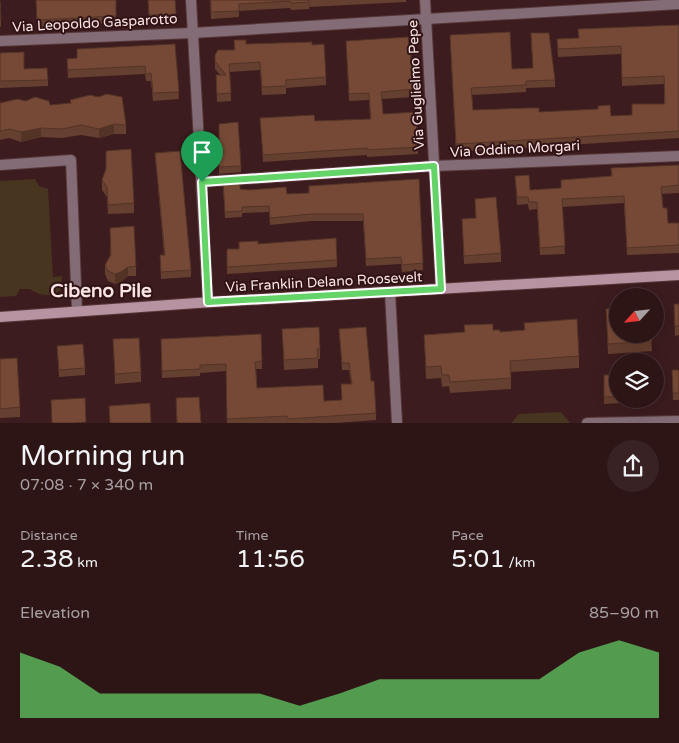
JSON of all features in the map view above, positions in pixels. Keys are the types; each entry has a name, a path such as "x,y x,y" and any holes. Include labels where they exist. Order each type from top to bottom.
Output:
{"main road":[{"name":"Via Franklin Delano Roosevelt","path":"0,317 77,310 679,274"}],"street":[{"path":"190,0 208,302"},
{"name":"Via Guglielmo Pepe","path":"425,0 441,289"},
{"name":"Via Leopoldo Gasparotto","path":"0,41 426,20 679,4"},
{"name":"Via Oddino Morgari","path":"202,182 434,166 679,156"},
{"path":"0,165 71,160 77,310"},
{"path":"390,292 396,423"},
{"path":"587,423 679,421"}],"shaded area":[{"path":"35,179 39,186 48,189 53,277 62,276 61,289 54,294 46,295 30,289 20,289 16,296 0,297 0,181"},
{"path":"561,412 570,423 511,423 519,414"}],"building":[{"path":"36,0 116,0 116,16 37,20"},
{"path":"148,0 175,0 176,14 149,15"},
{"path":"211,0 309,0 309,2 291,3 290,1 239,4 239,11 211,12"},
{"path":"679,25 679,131 456,144 450,35 510,32 512,69 533,68 531,33 549,33 555,80 526,81 526,85 471,88 473,110 539,108 539,112 598,109 598,106 610,105 611,116 632,115 632,104 665,104 664,76 622,78 621,46 558,49 557,39 579,38 578,29"},
{"path":"408,37 415,89 381,92 383,114 416,112 418,147 367,150 367,148 263,155 260,118 314,115 315,121 371,119 369,93 349,94 346,41"},
{"path":"234,40 246,40 246,44 312,42 312,45 324,44 326,77 286,80 286,86 262,87 260,62 229,64 231,93 217,94 216,75 226,75 215,61 215,55 218,50 235,50"},
{"path":"175,44 179,92 153,93 151,73 146,74 145,66 68,70 67,59 77,58 77,49"},
{"path":"24,52 24,69 47,68 48,80 0,81 0,53"},
{"path":"107,94 122,97 126,125 114,124 99,129 81,125 62,129 41,128 21,132 9,129 0,131 0,103 17,99 26,101 35,97 49,101 50,105 71,103 70,100 90,95 98,97"},
{"path":"238,122 241,166 219,167 219,124"},
{"path":"131,149 134,203 108,205 107,187 102,180 106,169 106,151"},
{"path":"180,151 191,270 161,272 160,255 165,255 155,153"},
{"path":"679,165 679,185 661,187 663,208 667,208 668,223 679,223 679,245 627,248 624,196 562,199 565,246 540,248 537,202 529,202 528,197 517,197 515,176 529,175 530,190 561,188 561,180 612,176 611,168"},
{"path":"419,179 423,263 402,265 401,257 366,259 363,214 311,214 270,218 269,206 242,207 242,211 225,212 223,181 240,180 240,189 249,190 286,187 287,194 309,193 309,186"},
{"path":"496,197 501,253 464,256 462,219 476,218 475,199"},
{"path":"134,226 136,266 128,267 115,274 108,271 105,265 111,255 110,228"},
{"path":"336,238 337,260 227,267 227,249 239,249 239,242 258,241 258,244"},
{"path":"674,304 679,304 679,326 675,326"},
{"path":"606,309 609,309 609,343 623,343 608,344"},
{"path":"577,319 579,356 510,361 511,378 450,382 449,375 442,375 441,366 426,367 424,335 465,332 464,325 493,324 493,330 500,330 500,332 525,330 524,323"},
{"path":"319,327 320,349 317,349 318,358 284,360 282,329"},
{"path":"366,327 371,381 374,381 376,413 288,419 287,416 227,419 226,364 200,365 200,369 162,371 161,339 261,334 262,361 255,362 257,388 323,385 324,401 342,400 341,384 352,384 349,363 342,363 339,329"},
{"path":"139,338 141,372 115,374 113,339"},
{"path":"83,344 85,368 59,370 57,346"},
{"path":"17,358 20,407 0,409 0,359"},
{"path":"672,370 679,370 679,393 673,393"},
{"path":"604,375 609,375 609,397 604,397"},
{"path":"199,397 201,423 177,423 176,398"},
{"path":"85,398 86,422 52,423 51,400"},
{"path":"150,403 151,423 110,423 109,406"}],"district":[{"name":"Cibeno Pile","path":"101,291"}],"route":[{"path":"434,166 441,289 208,302 202,182 434,166"}]}
